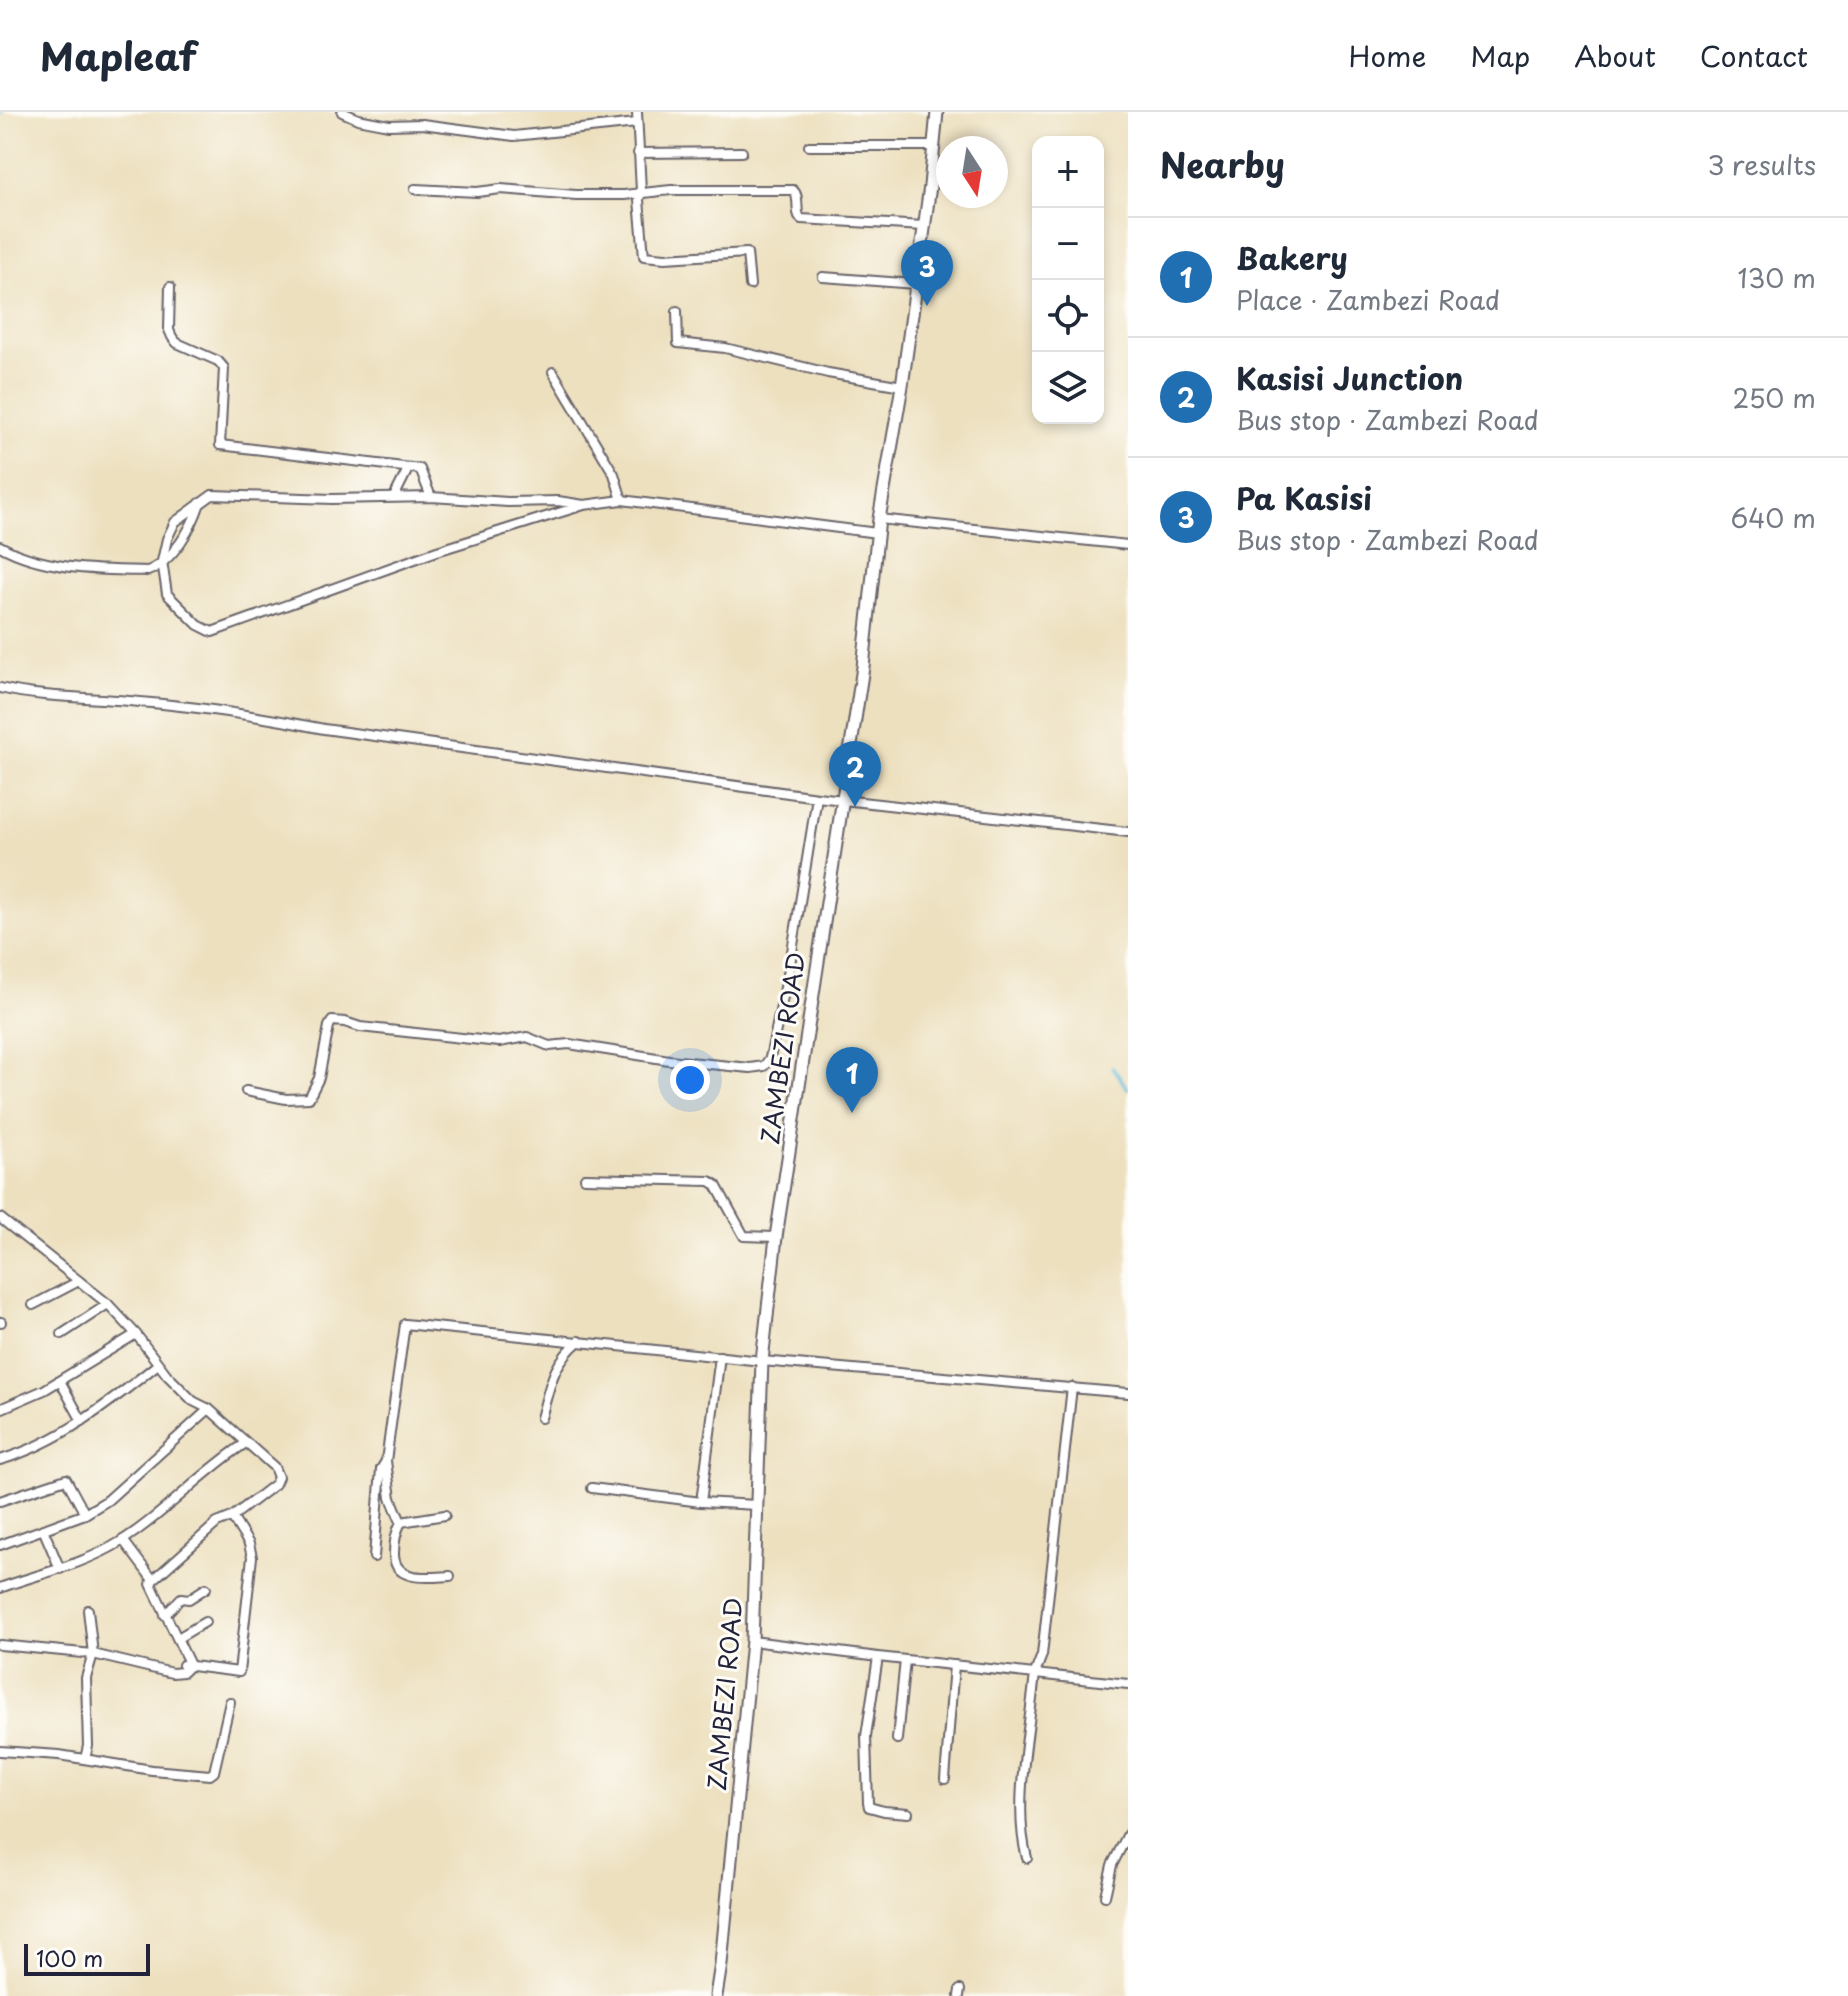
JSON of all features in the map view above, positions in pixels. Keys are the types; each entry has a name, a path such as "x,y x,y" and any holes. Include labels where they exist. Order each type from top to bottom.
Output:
{"main road":[{"name":"ZAMBEZI ROAD","path":"716,1996 752,1641 762,1361 776,1237 863,667 877,533 902,386 937,112"}],"street":[{"path":"342,112 358,119 389,125 422,124 514,136 637,123"},
{"path":"637,112 644,256 665,258 747,253 750,285"},
{"path":"809,146 933,146"},
{"path":"638,153 742,152"},
{"path":"415,189 477,192 501,189 576,195 624,195 641,191 793,190 797,194 801,219 924,226"},
{"path":"823,277 916,284"},
{"path":"170,287 169,330 172,337 177,343 218,361 224,368 220,445 420,469 431,497"},
{"path":"677,311 678,343 725,348 828,373 902,386"},
{"path":"553,372 614,474 622,500"},
{"path":"394,497 408,469"},
{"path":"584,505 558,501 508,502 431,497 332,499 212,495 175,522 167,539 162,561 167,594 198,625 212,632 362,577 584,505 622,500 877,533"},
{"path":"0,546 33,562 148,571 162,561 185,535 196,518 201,502"},
{"path":"879,519 1128,545"},
{"path":"0,688 45,696 129,701 284,721 817,797 1017,822 1128,832"},
{"path":"246,1091 286,1099 309,1098 319,1078 329,1026 332,1021 338,1020 360,1027 499,1042 527,1037 549,1046 569,1044 669,1060 750,1068 764,1066 770,1058 787,979 817,797"},
{"path":"585,1178 710,1181 716,1185 744,1236 776,1237"},
{"path":"0,1218 108,1304 193,1401 209,1409 274,1467 278,1477 275,1484 232,1517 217,1523 151,1584 189,1663 183,1665"},
{"path":"33,1305 79,1281"},
{"path":"62,1334 108,1304"},
{"path":"450,1576 422,1577 399,1571 394,1557 395,1537 401,1522 391,1498 386,1461 405,1324 762,1361 1128,1393"},
{"path":"0,1409 60,1381 136,1334"},
{"path":"541,1418 553,1371 579,1341"},
{"path":"701,1502 720,1356"},
{"path":"0,1460 25,1451 82,1421 158,1364"},
{"path":"60,1381 82,1421"},
{"path":"1027,1858 1020,1828 1035,1673 1042,1655 1072,1387"},
{"path":"0,1545 85,1514 124,1487 209,1409"},
{"path":"0,1588 82,1562 123,1540 223,1457 246,1443"},
{"path":"374,1557 381,1469 386,1461"},
{"path":"0,1501 66,1479 85,1514"},
{"path":"592,1488 701,1502 757,1505"},
{"path":"401,1522 445,1515"},
{"path":"183,1665 239,1672 252,1557 249,1544 232,1517"},
{"path":"43,1529 60,1569"},
{"path":"123,1540 153,1580"},
{"path":"165,1615 181,1598 189,1599 206,1588"},
{"path":"85,1759 88,1746 86,1678 93,1654 88,1610"},
{"path":"178,1638 205,1622"},
{"path":"752,1641 1128,1684"},
{"path":"0,1645 93,1654 172,1673 183,1672 187,1668 183,1665"},
{"path":"878,1657 866,1736 868,1803 869,1807 884,1811 908,1813"},
{"path":"897,1739 905,1660"},
{"path":"945,1779 954,1665"},
{"path":"0,1751 210,1775 214,1772 230,1702"},
{"path":"1105,1896 1112,1865 1128,1834"}],"waterway":[{"path":"1112,1067 1128,1089"}],"place":[{"name":"Pa Kasisi","path":"927,306"},
{"name":"Kasisi Junction","path":"855,807"},
{"name":"Bakery","path":"852,1113"}]}
